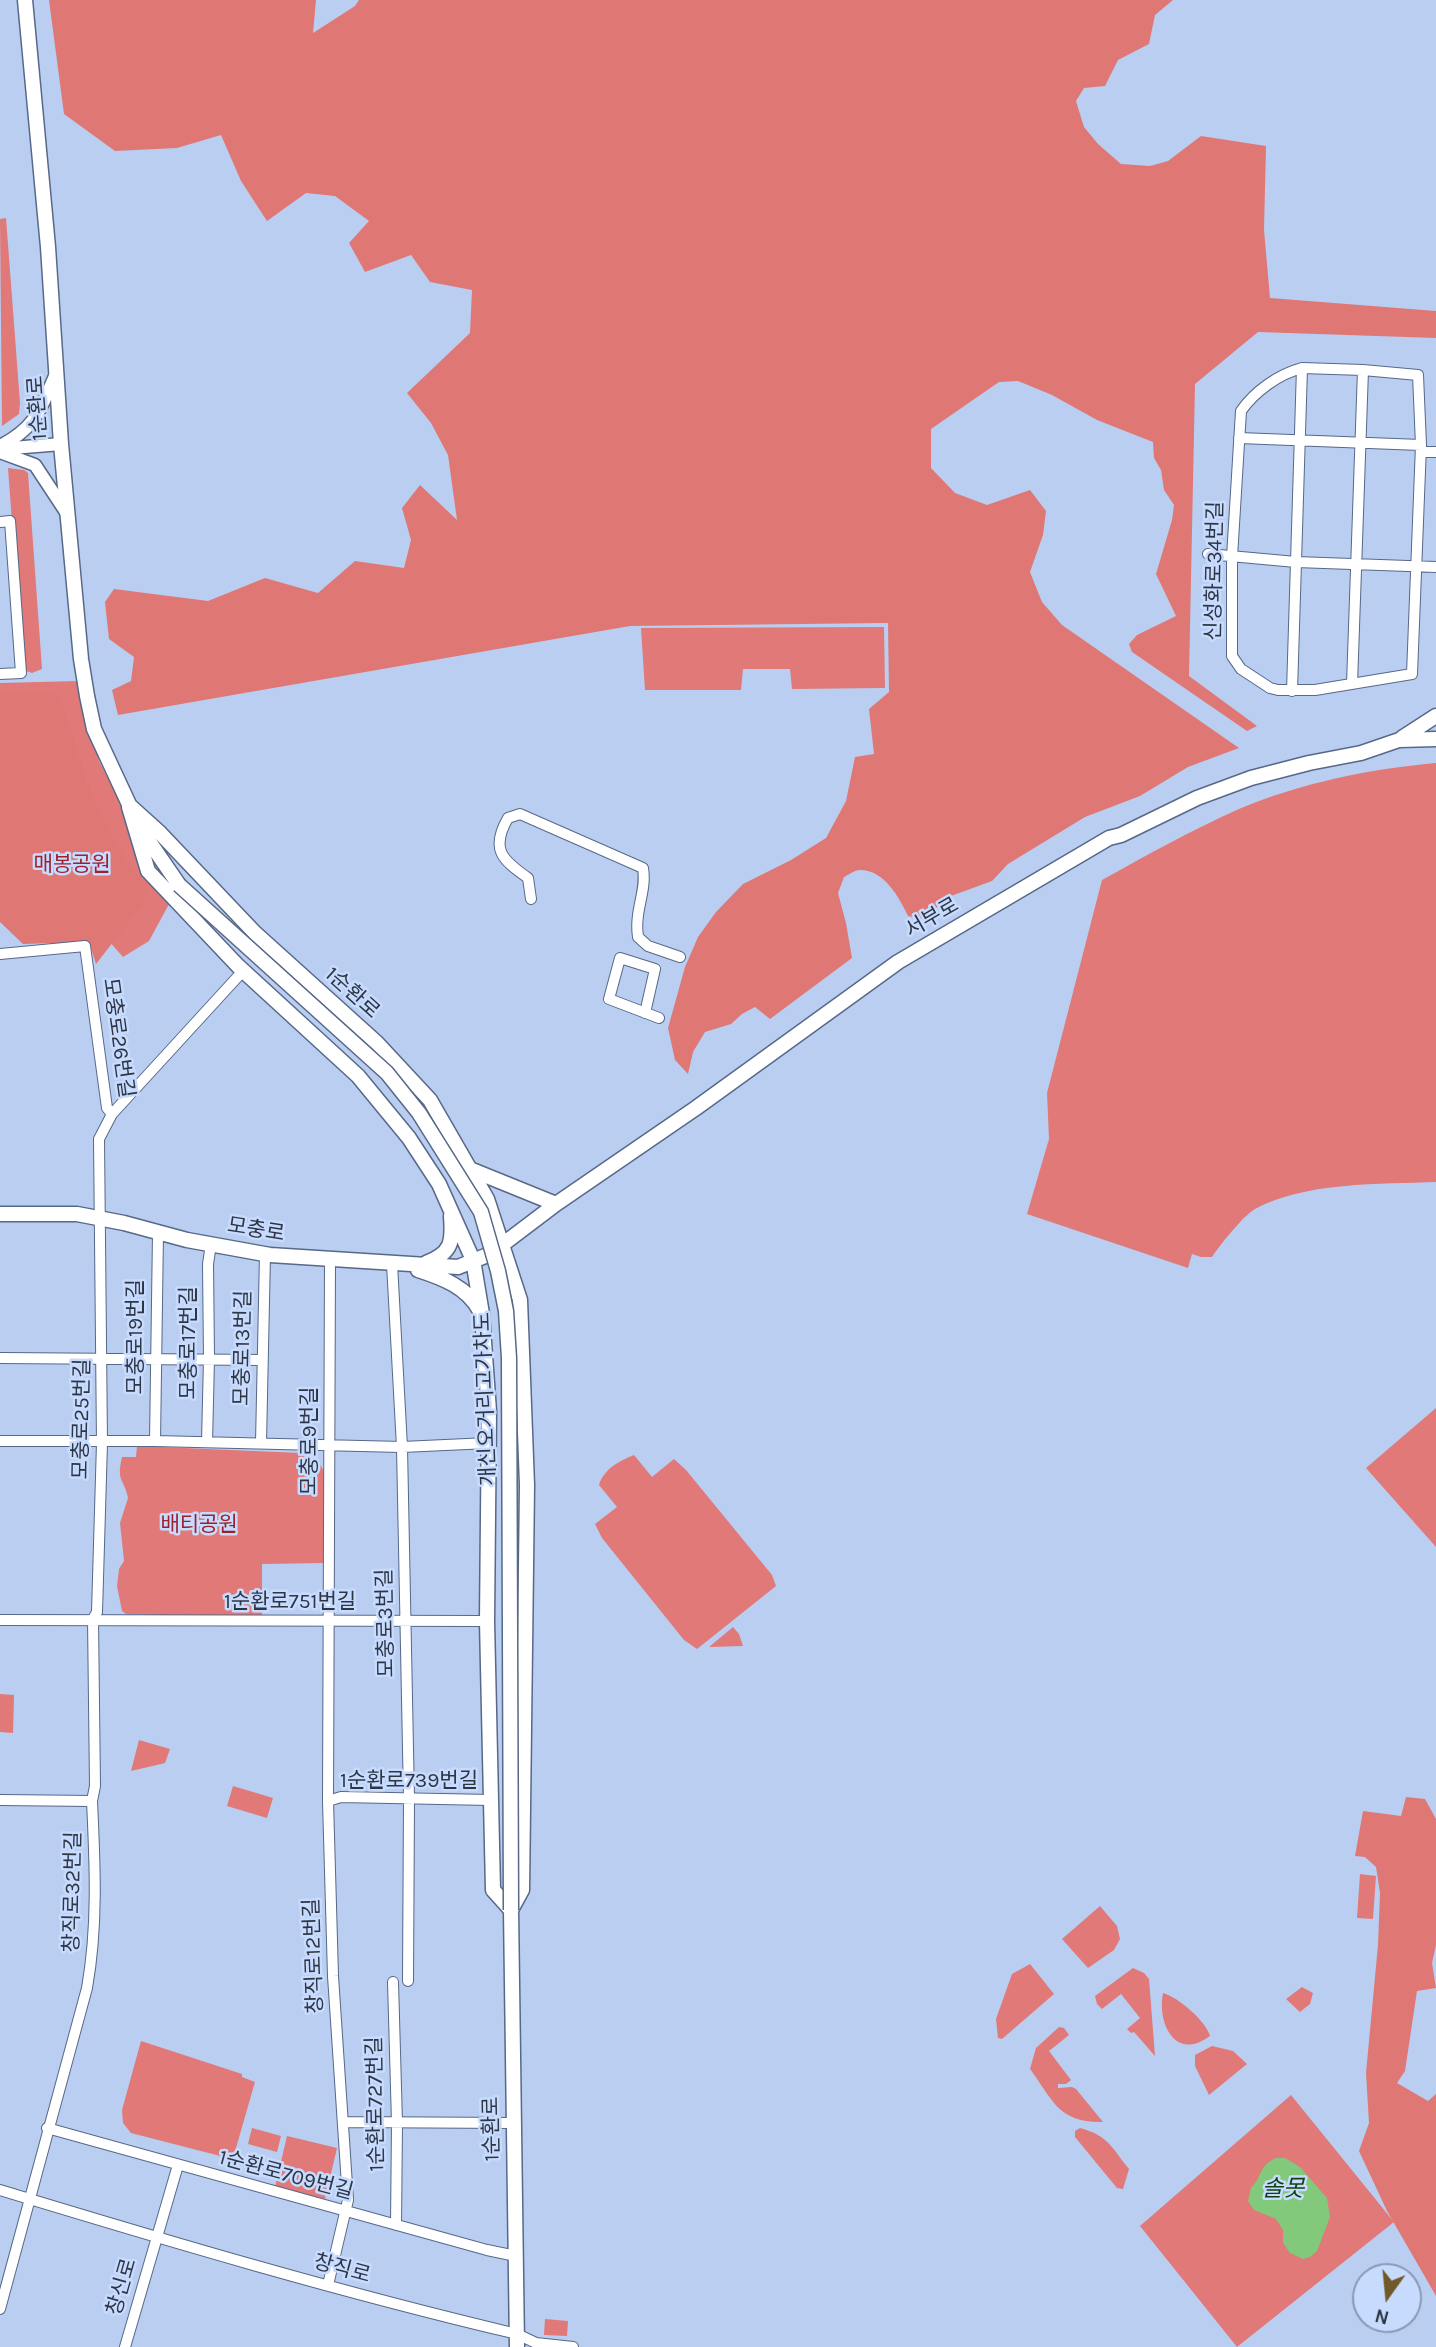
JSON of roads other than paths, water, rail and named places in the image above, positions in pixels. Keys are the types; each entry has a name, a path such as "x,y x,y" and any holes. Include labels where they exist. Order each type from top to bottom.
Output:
{"main road":[{"name":"1순환로","path":"25,0 48,247 61,444 87,696 94,729 140,828 179,885"},
{"path":"1399,740 1436,716"},
{"name":"서부로","path":"503,1244 898,962 1109,838 1121,835 1198,798 1251,778 1362,753 1399,740 1436,739"},
{"name":"1순환로","path":"129,805 160,833 255,933 377,1043 430,1100 487,1199 520,1300 527,1485 522,1890 511,1910 517,2341"},
{"path":"129,805 148,871 243,971 358,1076 409,1138 439,1184 474,1260 482,1314 489,1411 487,1621 493,1891 511,1910"},
{"name":"개신오거리고가차도","path":"179,885 387,1073 419,1113 481,1212 506,1311 509,1358 511,1910"},
{"path":"472,1170 556,1205"},
{"path":"421,1265 439,1258 447,1251 452,1229 450,1208"},
{"name":"모충로","path":"0,1214 68,1213 265,1254 393,1264 458,1266 489,1254 503,1244"},
{"path":"393,1264 441,1278 457,1286 468,1294 482,1314"}],"street":[{"path":"1292,691 1302,368"},
{"name":"신성화로34번길","path":"1416,566 1412,674 1315,690 1292,691 1270,688 1235,663 1232,656 1233,556 1241,411 1246,405 1286,372 1302,368 1418,375 1421,449"},
{"path":"1352,684 1363,370"},
{"path":"0,449 18,437 36,419 57,373"},
{"path":"1239,438 1360,443 1436,452"},
{"path":"0,449 61,444"},
{"path":"0,449 35,465 68,516"},
{"path":"1416,566 1421,449"},
{"path":"0,522 10,521 21,673 0,674"},
{"path":"1208,554 1296,562 1436,567"},
{"path":"531,899 528,878 508,865 500,853 499,839 509,818 520,814 643,868 645,878 637,910 638,937 648,946 680,957"},
{"name":"모충로26번길","path":"0,954 85,946 107,1108 112,1114 99,1139 102,1218"},
{"path":"645,1013 655,968 620,958 609,999 645,1013 660,1018"},
{"path":"112,1114 243,971"},
{"name":"모충로25번길","path":"93,1619 97,1612 102,1443 102,1218"},
{"name":"모충로19번길","path":"155,1441 158,1233"},
{"name":"모충로17번길","path":"207,1442 208,1263 211,1244"},
{"name":"모충로13번길","path":"261,1443 265,1254"},
{"name":"모충로9번길","path":"330,1260 330,1622"},
{"name":"모충로3번길","path":"393,1264 402,1447 409,1799 408,1982"},
{"path":"0,1358 262,1360"},
{"path":"0,1441 155,1441 402,1447 489,1443"},
{"name":"창직로32번길","path":"0,2309 87,1988 93,1957 96,1896 92,1801 95,1786 93,1619"},
{"name":"1순환로751번길","path":"0,1620 487,1621"},
{"name":"창직로12번길","path":"328,2285 346,2211 333,1976 328,1801 330,1622"},
{"name":"1순환로739번길","path":"328,1801 341,1797 490,1800"},
{"path":"0,1800 92,1801"},
{"name":"1순환로727번길","path":"393,1982 397,2123 396,2225"},
{"path":"342,2122 513,2123"},
{"name":"1순환로709번길","path":"47,2128 516,2256"},
{"path":"157,2238 178,2165"},
{"name":"창직로","path":"0,2190 517,2341 573,2347"},
{"name":"창신로","path":"125,2347 157,2238"}],"water":[{"name":"솔못","path":"1276,2158 1285,2158 1300,2167 1327,2198 1330,2217 1317,2251 1310,2257 1303,2259 1290,2253 1283,2243 1283,2230 1276,2219 1254,2210 1248,2201 1251,2188 1263,2168"}],"park label":[{"name":"매봉공원","path":"72,865"},
{"name":"배티공원","path":"199,1525"}]}
